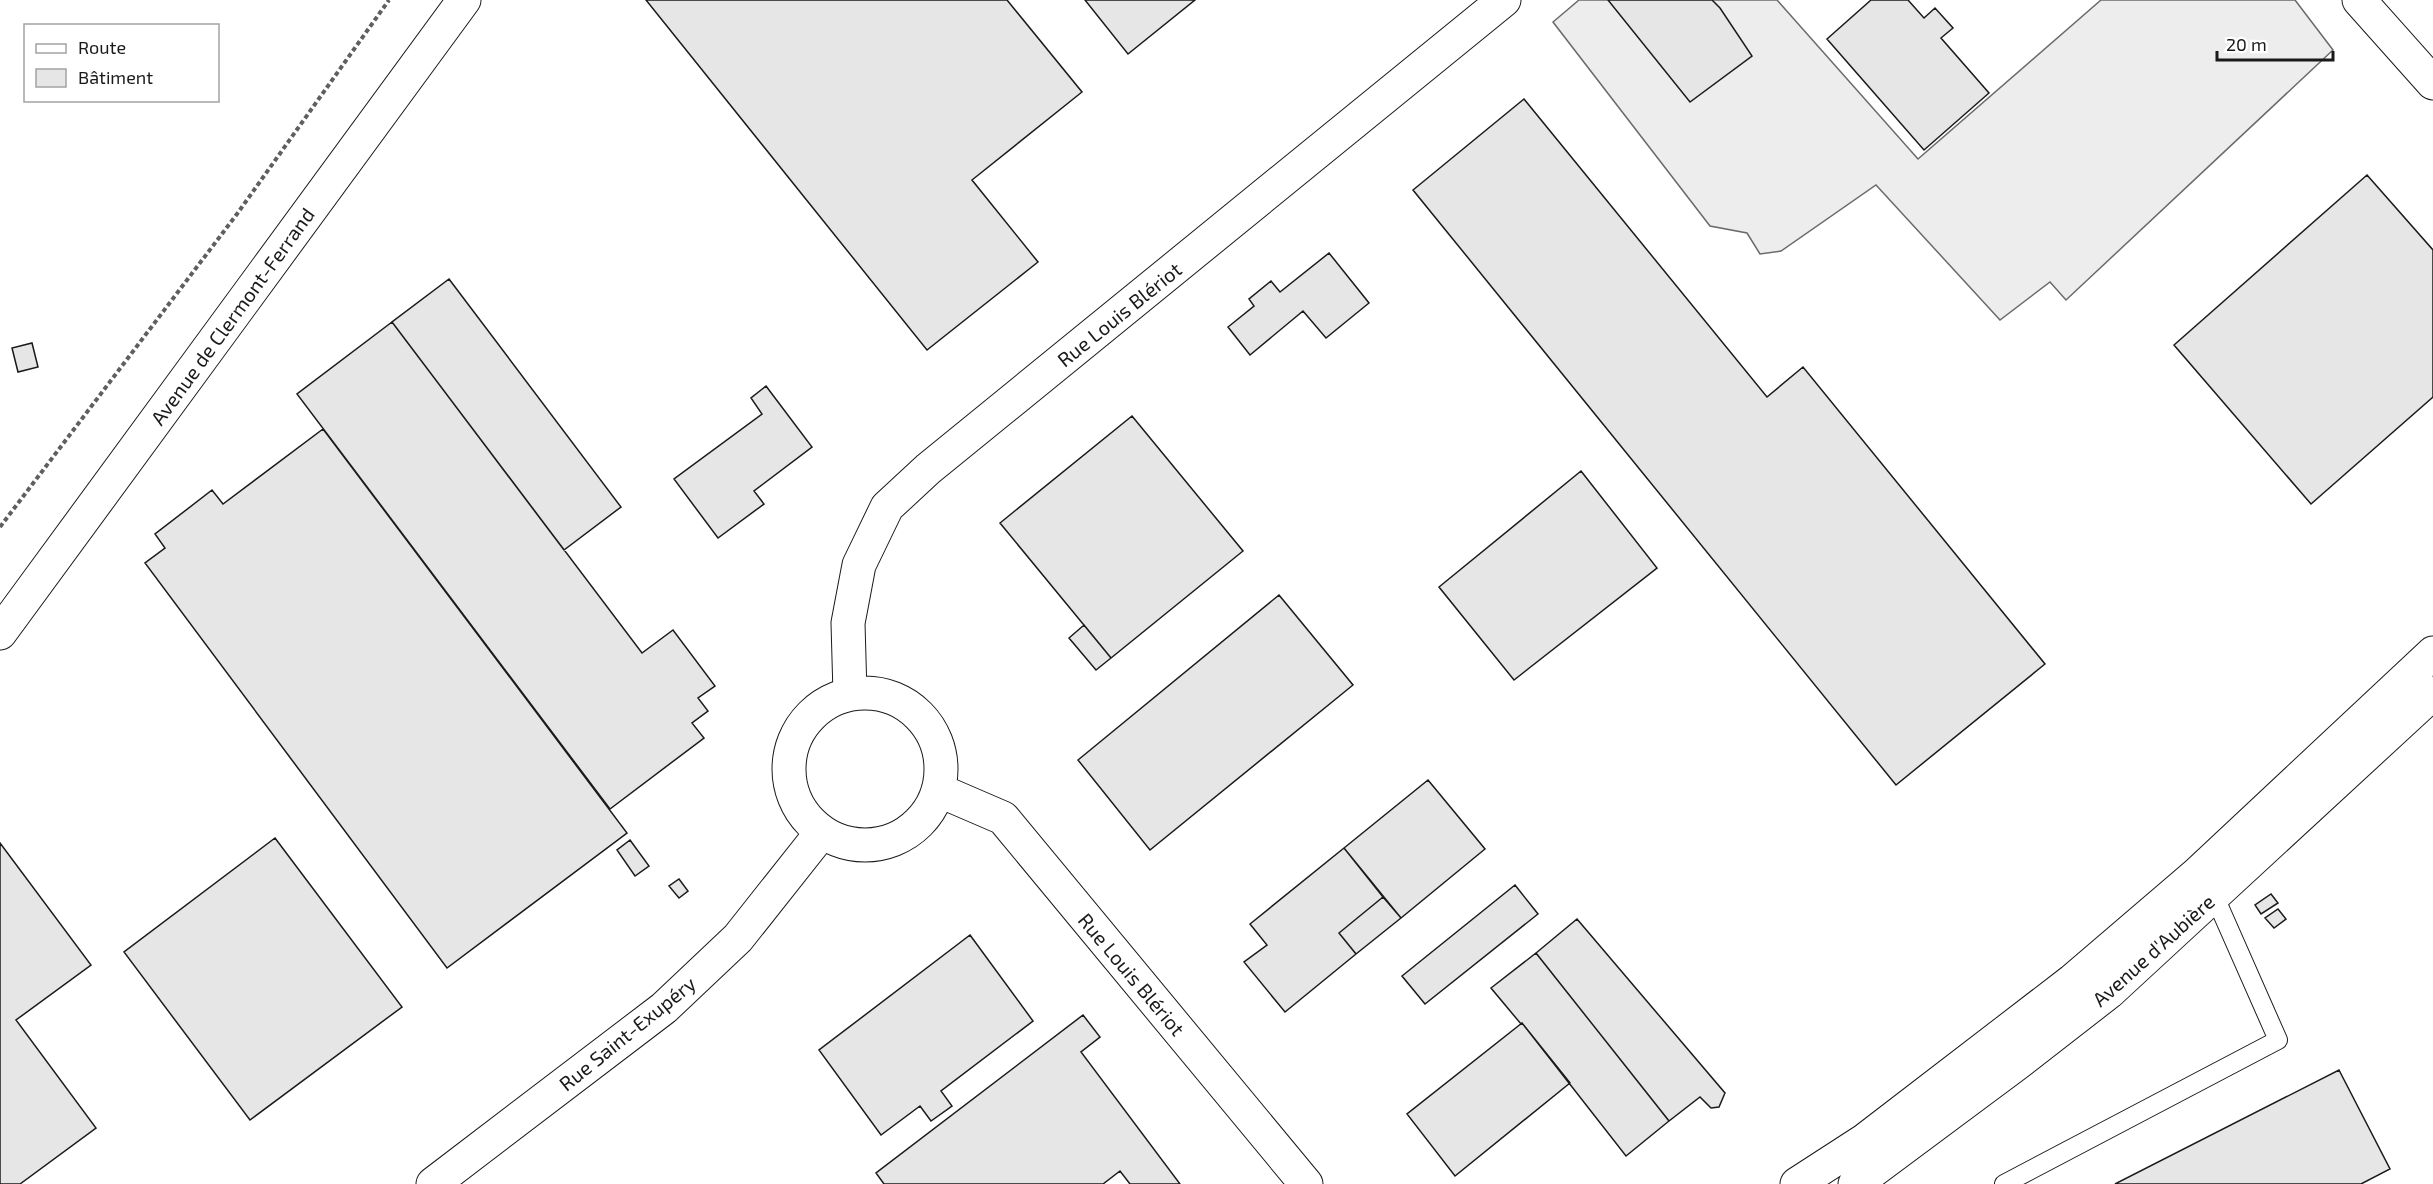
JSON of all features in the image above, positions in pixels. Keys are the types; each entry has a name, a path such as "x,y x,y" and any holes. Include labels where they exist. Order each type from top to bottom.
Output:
{"street":[{"name":"Avenue de Clermont-Ferrand","path":"0,633 464,0"},
{"name":"Rue Louis Blériot","path":"850,694 848,623 859,565 887,507 928,469 1504,0"},
{"path":"2359,0 2433,83"},
{"name":"Avenue d'Aubière","path":"2206,885 2433,653"},
{"path":"875,693 900,702 921,717 935,739 941,764 938,790 928,811 912,829 891,841 867,845 843,842 822,832 803,814 792,791 789,766 794,741 807,719 826,703 850,694 875,693"},
{"name":"Avenue d'Aubière","path":"1797,1184 1872,1169 2072,981 2206,885 2433,693"},
{"name":"Rue Louis Blériot","path":"938,790 1004,818 1306,1184"},
{"name":"Rue Saint-Exupéry","path":"433,1184 664,1008 738,938 822,832"},
{"name":"Avenue d'Aubière","path":"1784,1184 1872,1169"}],"lane":[{"path":"2004,1184 2278,1040 2206,885"}],"path":[{"path":"0,527 237,214 389,0"}],"shaded area":[{"path":"1579,0 1777,0 1918,159 2101,0 2295,0 2333,50 2066,300 2050,282 2000,320 1876,185 1781,251 1760,254 1747,233 1710,226 1553,22"}],"building":[{"path":"646,0 1007,0 1082,92 972,180 1038,262 927,350"},
{"path":"1085,0 1195,0 1128,54"},
{"path":"1608,0 1712,0 1720,8 1752,56 1690,102"},
{"path":"1871,0 1908,0 1924,18 1935,8 1953,28 1941,38 1989,93 1924,150 1827,39"},
{"path":"1524,99 1767,397 1803,367 2045,664 1896,785 1413,190"},
{"path":"2367,175 2433,250 2433,397 2311,504 2174,345"},
{"path":"1329,253 1369,303 1326,338 1303,311 1250,355 1228,327 1254,306 1249,299 1271,281 1280,292"},
{"path":"449,279 621,507 564,550 392,322"},
{"path":"392,322 642,653 673,630 715,686 698,698 708,711 692,723 704,738 610,809 297,394"},
{"path":"32,343 38,367 18,372 12,348"},
{"path":"766,386 812,447 754,491 764,504 718,538 674,479 762,414 751,398"},
{"path":"1132,416 1243,551 1111,658 1000,523"},
{"path":"323,429 627,833 447,968 145,563 165,548 155,534 212,490 223,504"},
{"path":"1581,471 1657,568 1514,680 1439,587"},
{"path":"1279,595 1353,685 1150,850 1078,760"},
{"path":"1084,625 1111,658 1096,670 1069,638"},
{"path":"1428,780 1485,849 1401,918 1344,848"},
{"path":"275,838 402,1007 250,1120 124,952"},
{"path":"630,840 649,866 635,876 617,850"},
{"path":"0,843 91,965 16,1020 96,1128 20,1184 0,1184"},
{"path":"1344,848 1383,897 1339,933 1356,954 1285,1012 1244,962 1267,945 1250,924"},
{"path":"679,879 688,891 679,898 669,886"},
{"path":"1515,885 1538,914 1425,1004 1402,976"},
{"path":"2271,894 2278,903 2261,914 2255,905"},
{"path":"1383,897 1401,918 1356,954 1339,933"},
{"path":"2278,909 2286,919 2274,928 2265,918"},
{"path":"1577,919 1725,1093 1719,1107 1711,1108 1700,1097 1669,1121 1536,953"},
{"path":"970,935 1033,1021 941,1091 952,1106 931,1121 920,1106 881,1135 819,1050"},
{"path":"1536,953 1669,1121 1626,1156 1522,1023 1491,988"},
{"path":"1083,1015 1100,1037 1081,1052 1180,1184 1130,1184 1120,1171 1103,1184 884,1184 876,1173"},
{"path":"1522,1023 1570,1083 1455,1176 1407,1114"},
{"path":"2339,1070 2390,1169 2361,1184 2115,1184"}]}
